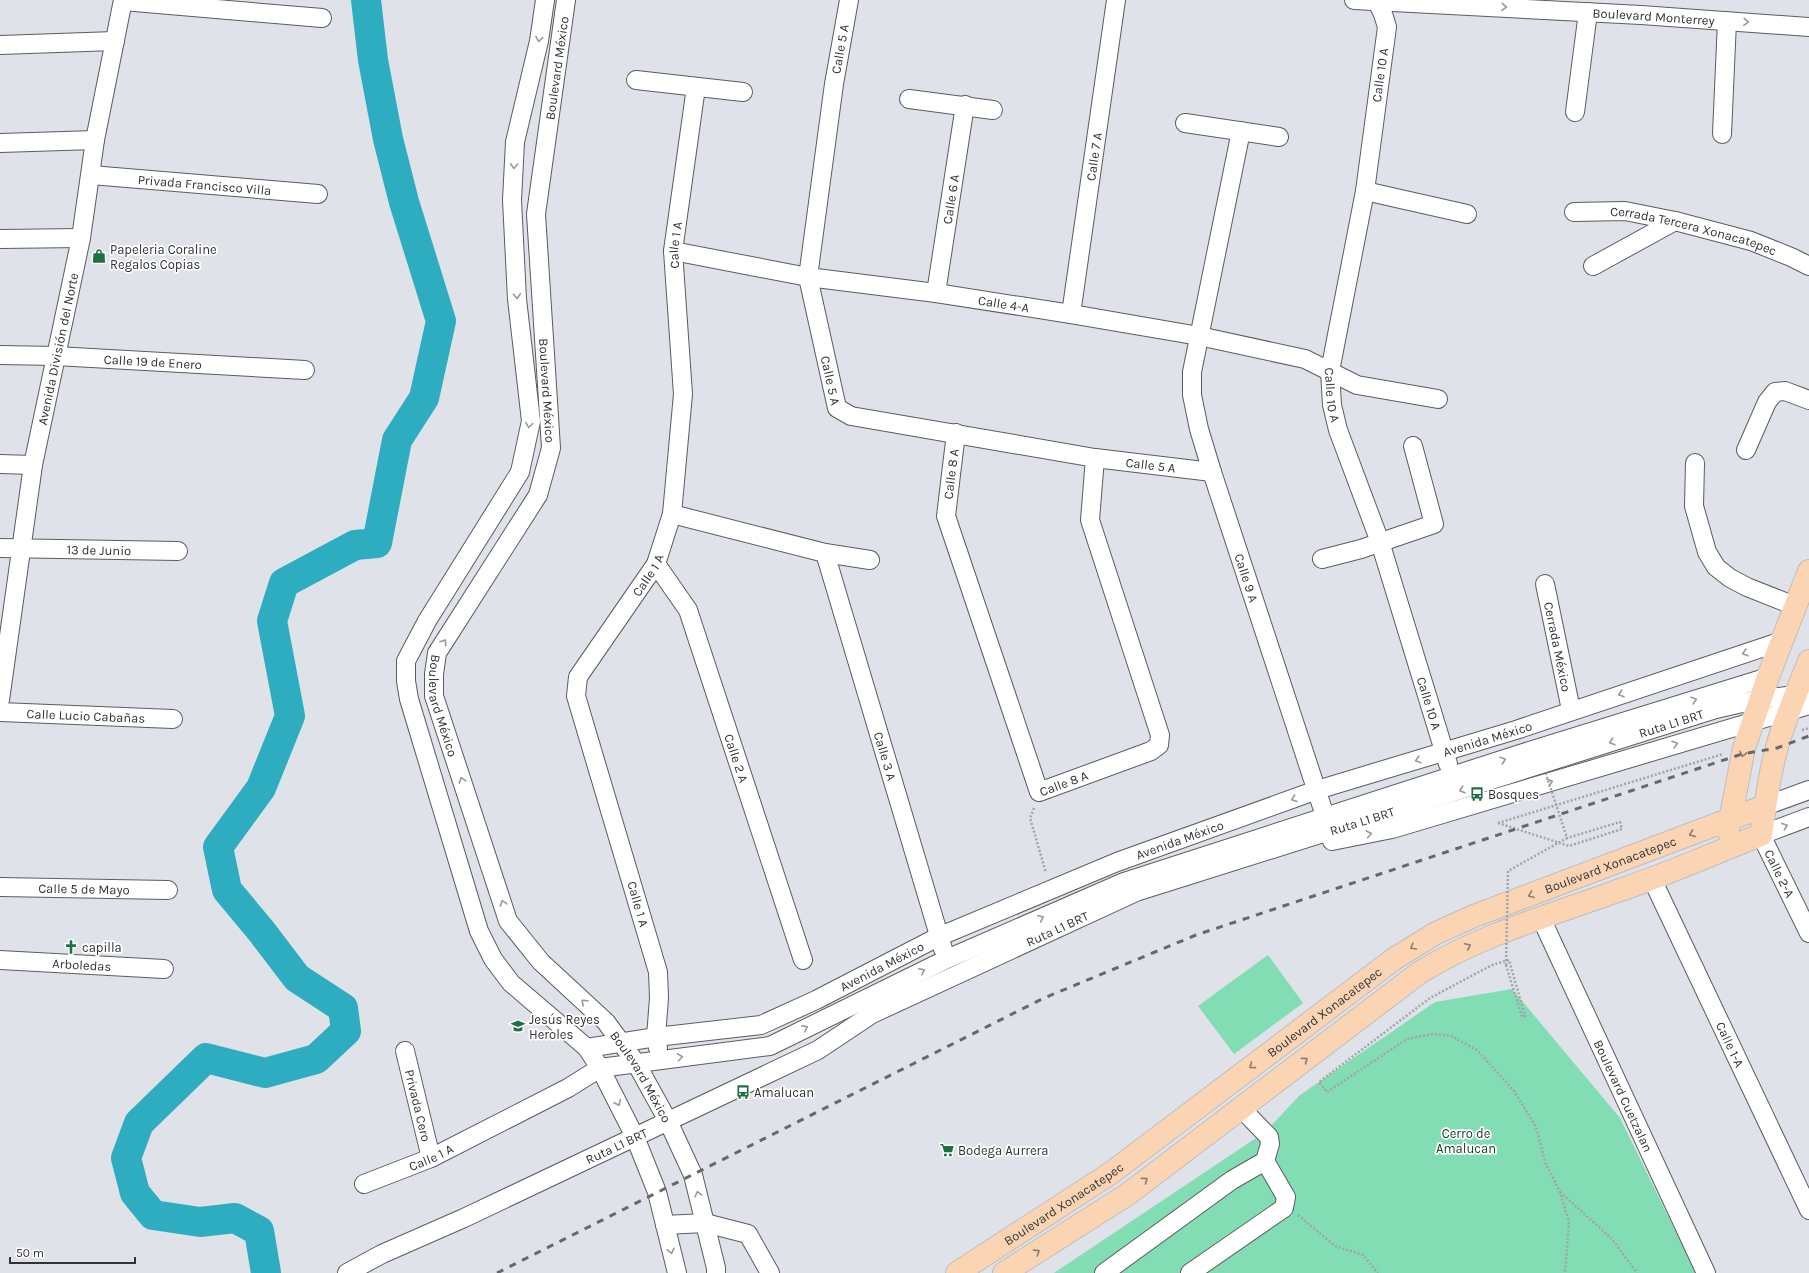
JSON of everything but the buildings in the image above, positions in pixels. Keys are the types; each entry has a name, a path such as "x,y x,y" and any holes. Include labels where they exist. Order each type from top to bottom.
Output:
{"main road":[{"path":"1727,848 1729,820 1744,748 1768,677 1809,572"},
{"path":"1761,835 1765,806 1777,748 1803,687"},
{"name":"Boulevard Xonacatepec","path":"958,1273 1111,1173 1394,958 1436,933 1765,806"},
{"name":"Boulevard Xonacatepec","path":"1004,1273 1128,1194 1419,973 1445,957 1482,940 1652,879 1761,835"}],"street":[{"path":"123,0 322,18"},
{"name":"Avenida División del Norte","path":"0,700 2,672 33,465 81,238 95,140 123,0"},
{"name":"Boulevard México","path":"544,0 539,41 515,142 512,200 517,299 531,421 520,472 427,621 406,660 406,681 409,700 479,931 493,959 511,983 587,1048 600,1068 637,1141 657,1192 677,1273"},
{"name":"Boulevard México","path":"566,0 536,214 551,448 538,495 437,653 434,674 434,696 508,921 540,962 606,1022 636,1063 670,1126 693,1175 716,1273"},
{"name":"Calle 5 A","path":"849,0 834,84 808,277 837,408 851,416 1095,458 1212,472"},
{"name":"Calle 7 A","path":"1071,314 1116,0"},
{"name":"Boulevard Monterrey","path":"1354,0 1588,12 1809,27"},
{"name":"Calle 10 A","path":"1377,0 1384,14 1387,27 1364,191 1330,371 1332,405 1338,430 1380,542 1452,776"},
{"path":"1575,112 1588,12"},
{"path":"1722,134 1727,21"},
{"path":"0,45 115,41"},
{"path":"636,80 743,92"},
{"name":"Calle 1 A","path":"659,1060 656,1037 659,998 658,972 576,696 578,677 656,564 672,514 683,394 673,251 696,87"},
{"path":"909,99 965,105 994,110"},
{"name":"Calle 6 A","path":"936,293 965,105"},
{"path":"1185,123 1279,137"},
{"name":"Calle 9 A","path":"1241,131 1192,372 1192,395 1199,429 1212,472 1318,790 1325,816"},
{"path":"0,143 95,140"},
{"name":"Privada Francisco Villa","path":"91,175 318,194"},
{"path":"1364,191 1467,214"},
{"name":"Cerrada Tercera Xonacatepec","path":"1574,212 1625,211 1675,221 1751,241 1809,266"},
{"path":"1593,266 1675,221"},
{"path":"0,239 81,238"},
{"name":"Calle 4-A","path":"673,251 808,277 936,293 1199,336 1305,359 1357,385 1438,400"},
{"name":"Calle 19 de Enero","path":"0,355 56,356 305,370"},
{"path":"1746,450 1767,402 1775,392 1786,391 1809,400"},
{"name":"Calle 8 A","path":"956,433 946,516 1039,792 1151,751 1159,745 1160,735 1090,520 1095,458"},
{"path":"1322,559 1361,549 1434,524 1413,446"},
{"path":"1695,463 1694,506 1707,552 1716,567 1730,578 1747,587 1795,606"},
{"path":"0,464 33,465"},
{"path":"672,514 825,553 870,560"},
{"name":"13 de Junio","path":"0,548 178,551"},
{"name":"Calle 3 A","path":"825,553 938,937 947,959"},
{"name":"Calle 2 A","path":"656,564 688,610 803,960"},
{"name":"Cerrada México","path":"1545,584 1571,710"},
{"name":"Avenida México","path":"587,1048 656,1037 761,1025 816,1000 938,937 1117,862 1318,790 1444,752 1782,641"},
{"name":"Avenida México","path":"600,1068 770,1046 947,959 1124,882 1325,816 1768,677"},
{"name":"Ruta L1 BRT","path":"670,1126 818,1050 872,1014 1136,892 1709,712 1803,687"},
{"name":"Ruta L1 BRT","path":"365,1273 403,1254 466,1228 637,1141 823,1058 879,1024 1141,902 1319,844 1392,829 1753,721 1803,687"},
{"name":"Calle Lucio Cabañas","path":"0,712 173,719"},
{"path":"1765,806 1809,790"},
{"path":"1761,835 1809,817"},
{"name":"Calle 2-A","path":"1761,835 1809,933"},
{"name":"Calle 1-A","path":"1652,879 1809,1210"},
{"name":"Calle 5 de Mayo","path":"0,887 168,890"},
{"name":"Boulevard Cuetzalan","path":"1541,918 1706,1273"},
{"name":"Arboledas","path":"0,960 164,969"},
{"name":"Privada Cero","path":"405,1051 432,1158"},
{"name":"Calle 1 A","path":"364,1184 432,1158 568,1088 600,1068"},
{"path":"1104,1273 1232,1180 1265,1161 1270,1144 1269,1137 1241,1108"},
{"name":"Ruta L1 BRT","path":"347,1273 382,1254 598,1160"},
{"path":"1190,1273 1284,1208 1286,1197 1265,1161"},
{"path":"665,1224 705,1223 748,1234 770,1273"}],"path":[{"path":"1781,736 1809,728"},
{"path":"1566,1273 1569,1222 1560,1192 1545,1162 1536,1126 1514,1091 1476,1050 1451,1036 1433,1034 1407,1039 1327,1092 1319,1082 1430,998 1492,965 1503,961 1509,960 1525,1016 1522,1017 1506,965 1508,870 1567,838 1571,836 1620,822 1622,829 1569,846 1498,823 1744,748"},
{"path":"1546,774 1567,838"},
{"path":"1039,792 1030,818 1051,890"},
{"path":"1560,1192 1612,1239 1637,1273"},
{"path":"1284,1208 1292,1210 1335,1246 1363,1255 1378,1273"}],"green space":[{"path":"1268,955 1303,1003 1234,1054 1198,1006"},
{"name":"Cerro de Amalucan","path":"1512,989 1620,1118 1696,1273 1054,1273 1265,1132 1300,1095 1435,1002"}],"waterway":[{"path":"266,1273 259,1231 235,1218 200,1222 153,1215 135,1193 126,1158 139,1123 206,1058 265,1073 316,1059 346,1031 343,1008 297,978 262,932 227,890 218,847 261,788 290,716 272,621 284,583 355,545 377,543 397,440 424,398 441,321 404,202 388,139 373,60 366,0"}],"railway":[{"path":"497,1273 1044,998 1196,935 1742,754 1777,748 1809,736"}],"place":[{"name":"Papeleria Coraline Regalos Copias","path":"99,256"},
{"name":"Bosques","path":"1477,794"},
{"name":"capilla","path":"71,947"},
{"name":"Jesús Reyes Heroles","path":"518,1026"},
{"name":"Amalucan","path":"743,1092"},
{"name":"Bodega Aurrera","path":"947,1150"}]}
